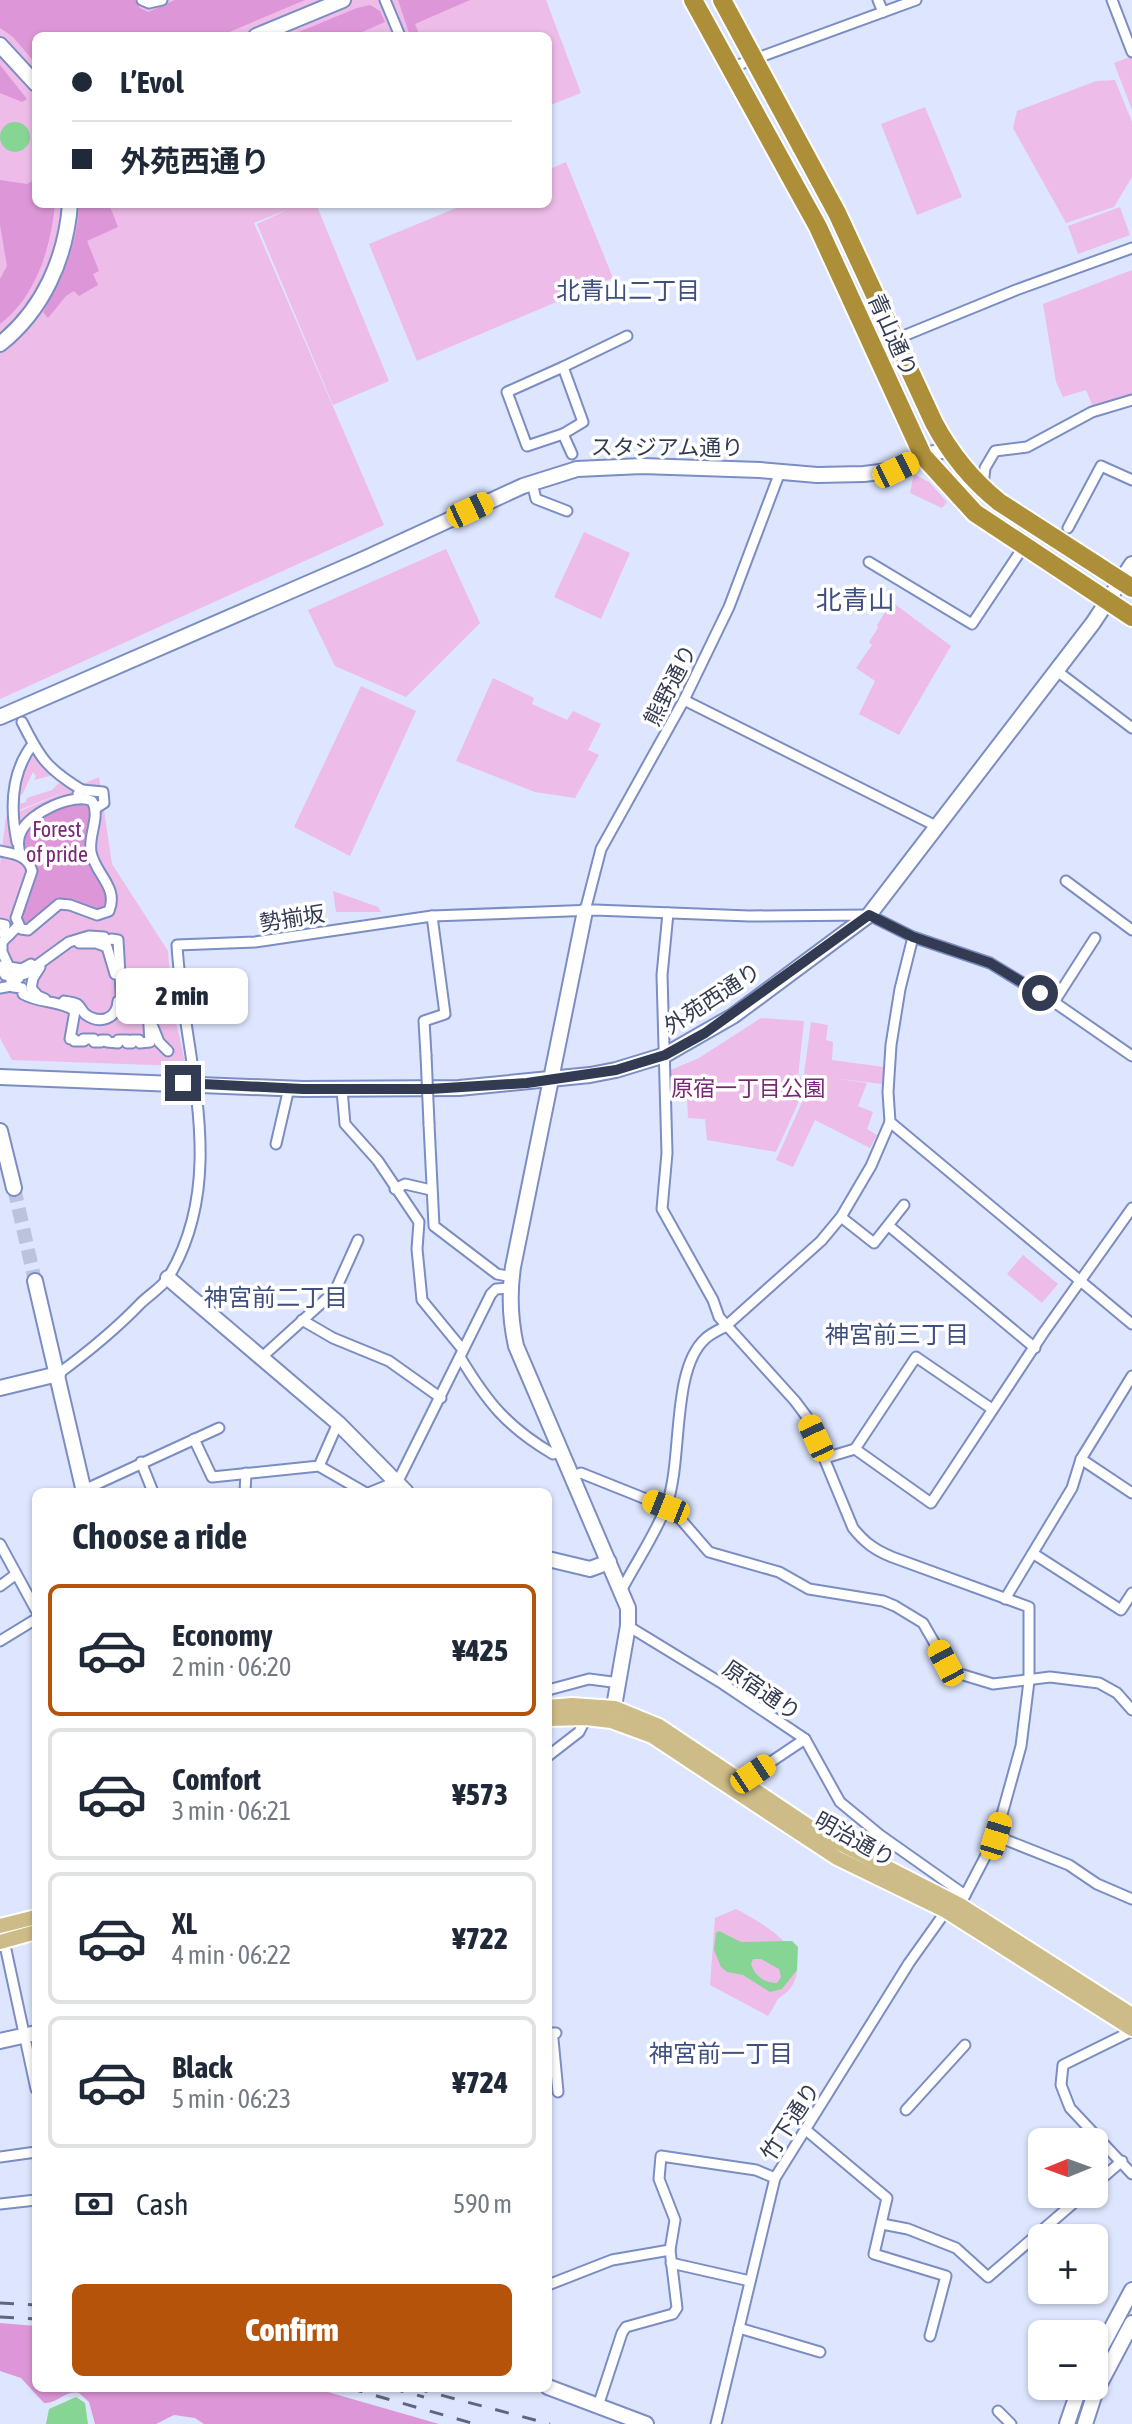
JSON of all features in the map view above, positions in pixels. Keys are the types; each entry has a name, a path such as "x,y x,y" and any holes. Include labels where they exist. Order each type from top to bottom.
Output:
{"highway":[{"name":"青山通り","path":"693,0 818,227 923,456 975,513 1132,617"},
{"name":"青山通り","path":"722,0 837,213 934,423 949,449 986,492 1129,582"}],"main road":[{"name":"明治通り","path":"552,1707 572,1705 659,1726 816,1831 957,1904 1132,2015"},
{"name":"明治通り","path":"552,1719 613,1715 668,1745 837,1858 957,1904 1132,2030"},
{"path":"0,1926 32,1918"},
{"path":"2,1942 32,1933"}],"street":[{"path":"142,0 149,3 162,0"},
{"path":"266,32 343,0"},
{"path":"385,0 398,32"},
{"path":"878,0 883,12"},
{"path":"730,68 916,0"},
{"path":"1112,0 1132,52"},
{"path":"0,45 32,80"},
{"path":"0,344 25,321 54,272 70,208"},
{"path":"896,339 1132,248"},
{"path":"563,367 583,422 563,434 527,446 507,392 627,336"},
{"path":"986,492 983,474 995,451 1027,447 1092,412 1132,400"},
{"path":"563,434 572,454"},
{"name":"スタジアム通り","path":"0,717 532,483 577,469 687,466 817,475 864,474 896,470 923,456 949,449"},
{"path":"1068,528 1101,466 1132,480"},
{"name":"熊野通り","path":"585,911 601,849 684,700 729,607 780,472"},
{"path":"532,483 536,499 567,511"},
{"path":"869,562 972,624 1024,546"},
{"name":"外苑西通り","path":"0,1077 342,1090 459,1088 552,1080 616,1070 665,1055 733,1016 869,915 1108,602 1129,582 1132,564"},
{"path":"1057,671 1132,728"},
{"path":"684,700 938,827"},
{"path":"22,722 38,754 55,774 80,794"},
{"path":"16,932 17,916 32,871 21,856 18,845 12,811 13,787 33,744"},
{"path":"0,924 5,925 4,934 28,930 59,904 97,915 109,911 112,903 111,891 91,851 96,808 104,803 103,792 80,794 53,806 29,821 21,830 18,845"},
{"path":"0,851 21,856"},
{"path":"1066,881 1132,930"},
{"path":"585,911 511,1282 512,1327 516,1346 628,1608 628,1626 613,1715"},
{"name":"勢揃坂","path":"195,1084 183,1014 177,945 255,942 432,916 585,911 869,915"},
{"path":"668,913 662,975 667,1153 662,1209 726,1326 807,1417 853,1528 872,1548 1005,1599 1072,1488 1081,1459 1132,1376"},
{"path":"869,915 913,937 990,963 1054,1002 1132,1056"},
{"path":"432,916 445,1014 424,1021 434,1226 511,1282"},
{"path":"16,932 2,942 2,952 9,967 22,969 34,966 79,943 96,943 107,947 119,1005 115,1013 109,1018 97,1020 85,1014 76,1003 38,996 31,988 34,966"},
{"path":"0,966 5,975 13,981 22,988 23,994 75,1011 70,1039 74,1041 94,1039 94,1042 107,1040 118,1043 118,1040 128,1040 127,1043 132,1043 132,1040 139,1040 140,1043 147,1043 151,1039 148,1010 125,1013 122,1010 118,940 105,942 104,937 89,936 69,942 13,981 0,988"},
{"path":"621,1591 666,1507 677,1463 679,1426 689,1366 703,1340 726,1326 821,1241 841,1217 871,1166 890,1122 891,1045 913,937"},
{"path":"1054,1002 1095,938"},
{"path":"13,981 32,982"},
{"path":"115,1013 120,1016 146,1012 159,1042 168,1051"},
{"path":"73,1026 85,1014"},
{"path":"0,1388 58,1374 120,1327 168,1278 183,1250 194,1217 201,1126 195,1084"},
{"path":"276,1144 289,1088"},
{"path":"342,1090 345,1124 378,1161 419,1222 417,1249 422,1300 427,1309 462,1353 499,1415 529,1440 553,1454 561,1451"},
{"path":"890,1122 1132,1324"},
{"path":"0,1131 14,1188"},
{"path":"395,1189 405,1184 431,1190"},
{"path":"841,1217 874,1243 904,1205"},
{"path":"855,1449 931,1503 1080,1280 1131,1211"},
{"path":"889,1226 1035,1348"},
{"path":"262,1357 335,1291 358,1240"},
{"path":"168,1278 338,1423 402,1487 491,1294 511,1282"},
{"path":"35,1281 83,1488"},
{"path":"302,1320 333,1338 389,1361 441,1398"},
{"path":"825,1458 855,1449 916,1357 992,1409"},
{"path":"319,1466 338,1423"},
{"path":"90,1488 219,1428"},
{"path":"194,1439 212,1477 319,1466 357,1488"},
{"path":"1081,1459 1132,1493"},
{"path":"141,1462 151,1488"},
{"path":"245,1488 246,1473"},
{"path":"572,1476 581,1473 666,1507 677,1515 709,1552 779,1572 809,1589 883,1601 895,1606 923,1623 946,1663 960,1674 993,1684 1050,1677 1099,1683 1117,1693 1132,1710"},
{"path":"0,1544 32,1603"},
{"path":"1034,1554 1121,1610 1132,1593"},
{"path":"552,1560 590,1569 609,1562"},
{"path":"0,1586 15,1575"},
{"name":"竹下通り","path":"716,2424 775,2178 909,1963 957,1904 996,1836 1021,1746 1029,1681 1029,1607 1005,1599"},
{"path":"0,1641 32,1621"},
{"name":"原宿通り","path":"628,1626 805,1739 840,1802 926,1868 957,1904"},
{"path":"552,1689 589,1679 620,1683"},
{"path":"552,1753 579,1732 586,1718"},
{"path":"746,1783 753,1774 805,1739"},
{"path":"996,1836 1069,1865 1097,1884 1132,1899"},
{"path":"0,1926 2,1942 31,2034 0,2041"},
{"path":"1132,2030 1063,2065 1061,2085 1070,2108 1132,2174"},
{"path":"552,2035 558,2092"},
{"path":"906,2110 965,2045"},
{"path":"806,2130 887,2198 874,2254 946,2276 930,2336"},
{"path":"0,2157 32,2153"},
{"path":"598,2406 626,2327 675,2312 670,2250 675,2220 659,2179 661,2156 753,2170 775,2178"},
{"path":"1108,2173 1122,2161"},
{"path":"0,2204 32,2200"},
{"path":"882,2224 908,2229 956,2248 988,2277 1068,2208"},
{"path":"552,2283 612,2260 670,2250"},
{"path":"671,2263 750,2281"},
{"path":"1108,2335 1132,2290"},
{"path":"1085,2424 1095,2393 1132,2323"},
{"path":"739,2328 820,2352"},
{"path":"552,2389 646,2424"},
{"path":"1067,2424 1075,2400"},
{"path":"998,2411 1011,2424"}],"green space":[{"path":"0,0 138,0 142,6 149,8 170,0 546,0 581,93 552,104 552,32 32,32 32,208 318,208 389,381 333,405 257,224 289,209 254,223 384,525 0,699"},
{"path":"0,0 135,0 140,8 148,12 175,0 305,0 229,32 32,32 32,59 13,37 0,28"},
{"path":"398,0 470,0 415,24 418,32 409,32"},
{"path":"370,5 380,11 385,22 362,32 299,32"},
{"path":"1132,56 1132,110 1114,63"},
{"path":"0,65 27,99 22,102 0,93"},
{"path":"1115,80 1132,122 1132,177 1114,207 1066,223 1013,128 1017,111 1096,81"},
{"path":"925,107 962,197 917,215 881,124"},
{"path":"566,162 613,278 417,361 369,244 456,208 552,208 552,168"},
{"path":"0,180 27,184 32,181 32,208 54,208 50,237 32,286 13,313 0,324 0,279 7,266 0,225"},
{"path":"1120,207 1130,235 1078,254 1068,226"},
{"path":"79,208 111,208 118,227 87,241 99,271 93,274 98,285 79,296 74,291 66,296 48,318 43,312 68,260"},
{"path":"1132,270 1132,399 1094,409 1086,390 1063,397 1056,382 1043,304"},
{"path":"914,474 929,482 947,502 942,508 910,493"},
{"path":"584,532 630,553 601,619 554,597"},
{"path":"446,549 480,623 406,697 335,666 308,610"},
{"path":"892,602 951,646 899,735 859,714 875,681 856,668 872,645 869,642"},
{"path":"493,678 534,698 532,704 567,720 573,711 601,724 588,750 599,755 575,798 535,792 456,761"},
{"path":"361,686 416,711 350,856 294,827"},
{"path":"31,754 53,775 34,780 36,776 33,772 22,795 16,793 21,770"},
{"path":"99,777 112,864 168,951 172,1004 185,1062 181,1066 12,1060 0,1038 0,864 6,817 72,789 14,812 15,799 20,800 20,804 27,798 52,790 61,781 76,787"},
{"name":"Forest of pride","path":"79,799 93,807 88,844 110,892 107,909 101,912 60,900 34,922 23,926 21,915 27,890 28,865 21,842 23,834 27,826 43,814"},
{"path":"333,891 378,907 381,912 336,912"},
{"name":"原宿一丁目公園","path":"761,1018 804,1021 798,1077 809,1079 776,1152 707,1140 705,1119 688,1118 687,1097 668,1097 668,1071 699,1058"},
{"path":"811,1022 828,1025 826,1040 833,1042 832,1060 884,1067 882,1084 833,1078 867,1083 858,1106 873,1112 867,1129 877,1135 870,1148 815,1120 793,1167 776,1160 814,1076 804,1074"},
{"path":"1023,1255 1058,1284 1042,1303 1007,1274"},
{"path":"736,1909 781,1939 796,1961 797,1973 792,1986 778,1999 768,2016 710,1985 715,1918"},
{"path":"0,2323 32,2326 32,2390 21,2378 0,2371"},
{"path":"34,2392 328,2392 439,2424 204,2424 195,2418 174,2415 156,2424 95,2424 89,2402 79,2393 69,2393 44,2403"}],"shaded area":[{"path":"15,122 26,126 30,137 26,148 15,152 4,148 0,137 4,126"},
{"path":"719,1931 741,1942 792,1941 798,1947 797,1970 782,1989 770,1992 743,1975 727,1972 721,1967 714,1950","holes":["753,1959 761,1959 779,1969 781,1977 777,1983 764,1980 755,1972 751,1964"]},
{"path":"76,2397 85,2403 88,2424 46,2424 49,2409"}],"tunnel":[{"path":"14,1188 35,1281"}],"railway":[{"path":"0,2303 32,2305"},
{"path":"0,2317 32,2319"},
{"path":"363,2392 475,2424"},
{"path":"405,2392 424,2397"},
{"path":"429,2392 550,2424"}],"district":[{"name":"北青山二丁目","path":"628,290"},
{"name":"北青山","path":"855,600"},
{"name":"神宮前二丁目","path":"276,1297"},
{"name":"神宮前三丁目","path":"897,1334"},
{"name":"神宮前一丁目","path":"721,2053"}],"route":[{"path":"183,1083 400,1090 527,1083 616,1070 665,1055 733,1016 869,915 913,937 990,963 1040,993"}]}
